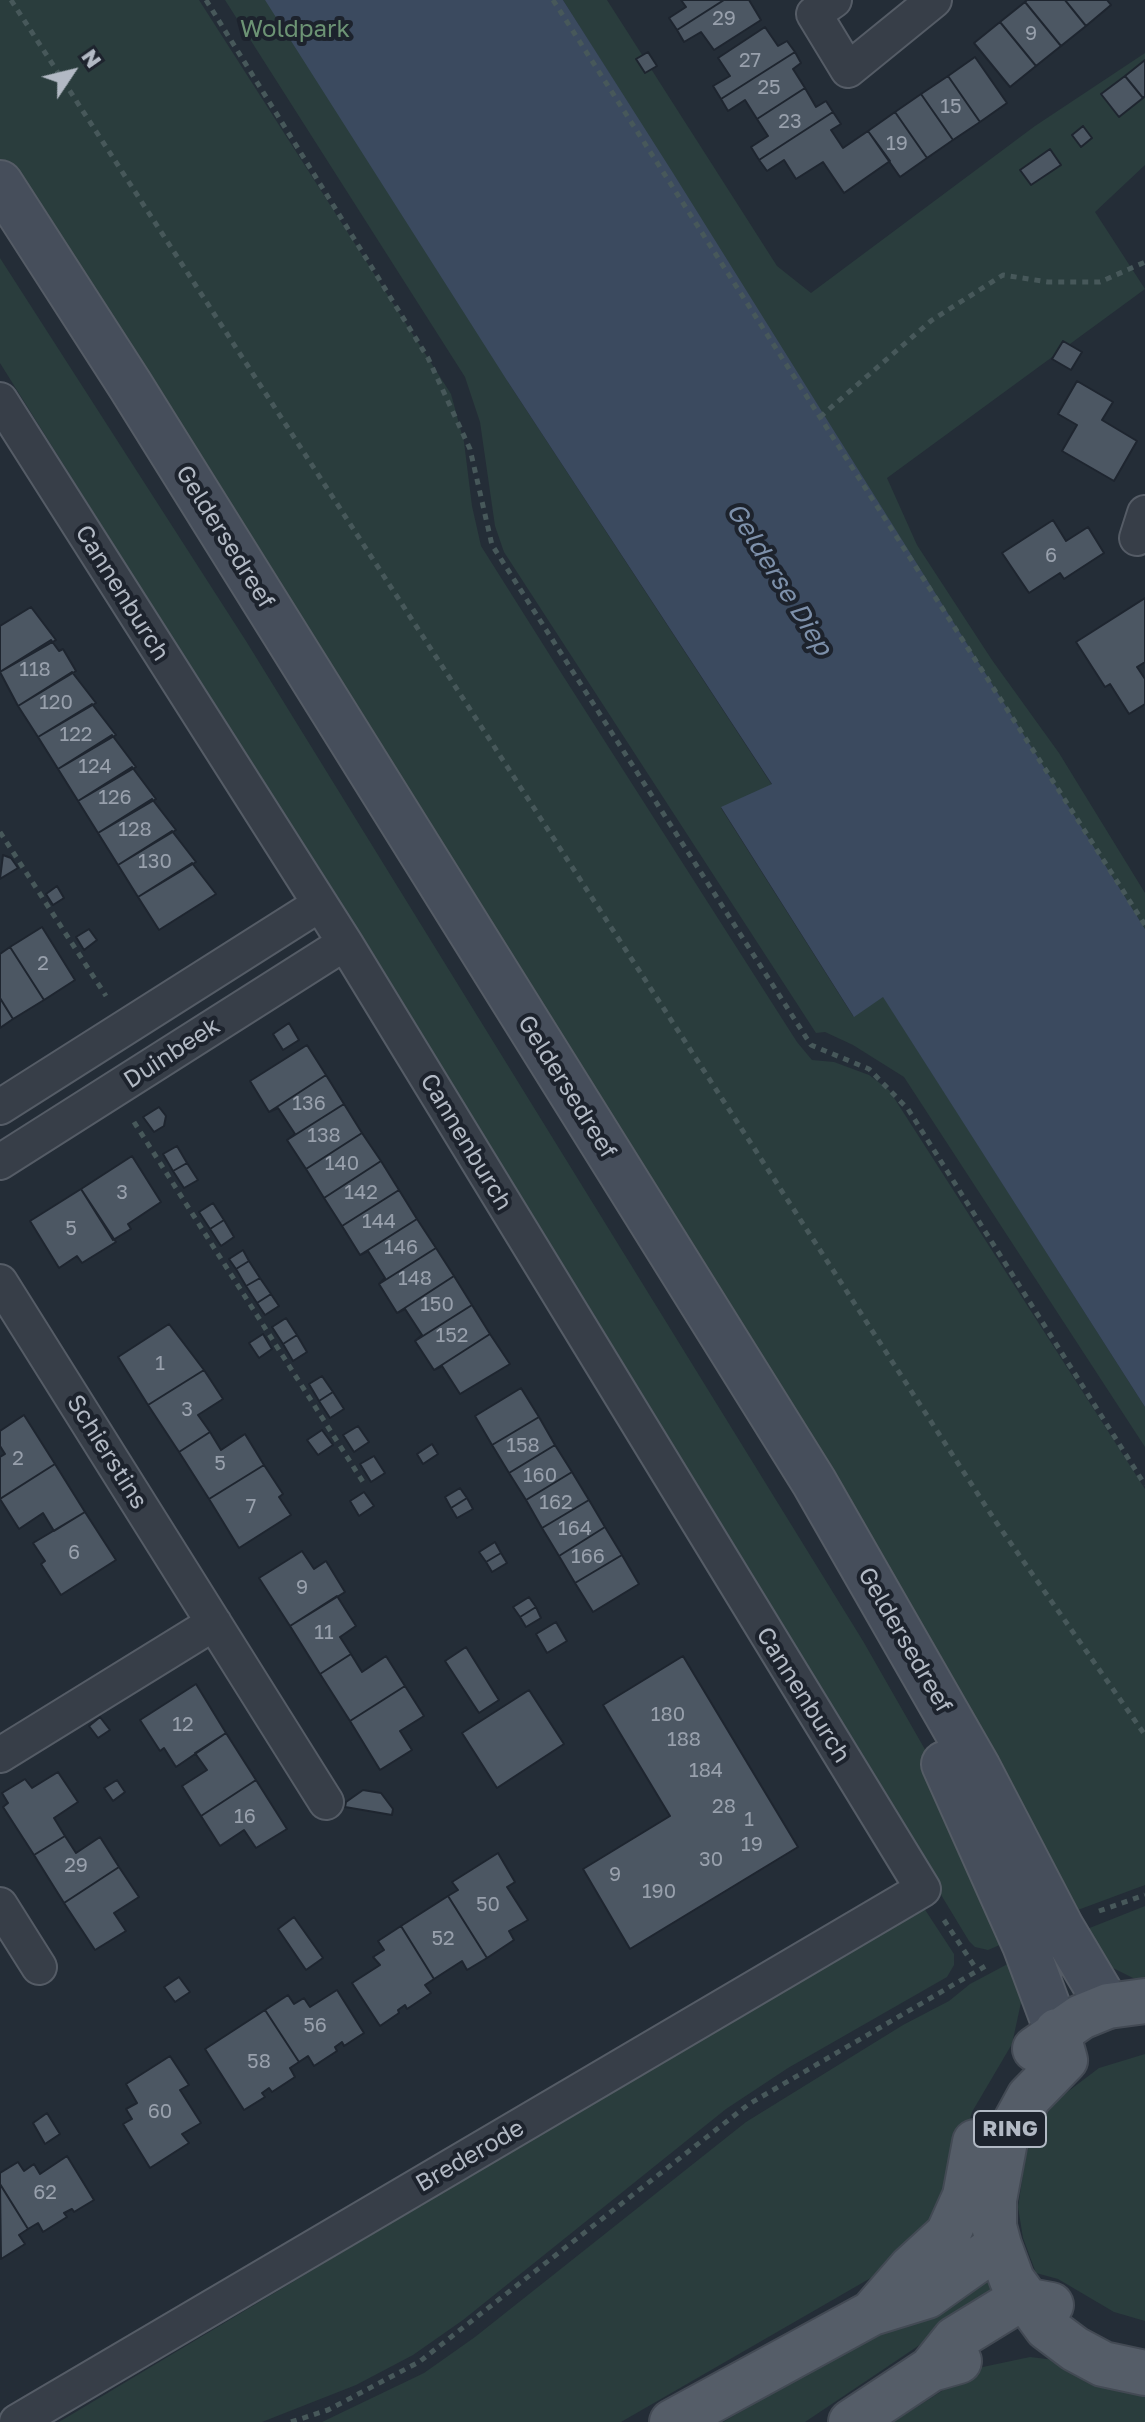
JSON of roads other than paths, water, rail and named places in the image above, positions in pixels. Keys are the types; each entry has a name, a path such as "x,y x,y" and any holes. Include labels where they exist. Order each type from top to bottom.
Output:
{"main road":[{"name":"Geldersedreef","path":"0,183 814,1482 978,1768 1061,1927 1127,2003"},
{"name":"Geldersedreef","path":"0,234 792,1496 950,1774 1025,1945 1061,2046"},
{"name":"RING","path":"1127,2003 1061,2046 1029,2097 1005,2141 994,2200 994,2226 1012,2280 1035,2314 1075,2349 1103,2364 1145,2373"},
{"name":"RING","path":"872,2313 911,2268 948,2234 958,2216 976,2138 987,2111 1027,2056 1145,2029"},
{"name":"RING","path":"672,2422 872,2313 927,2296 999,2245"},
{"path":"851,2422 931,2369 955,2339 1035,2314 1041,2301 1117,2339 1145,2346"}],"street":[{"path":"834,0 814,14 848,70 934,0"},
{"name":"Cannenburch","path":"0,400 345,943 923,1889"},
{"name":"Duinbeek","path":"0,1107 320,904"},
{"name":"Duinbeek","path":"0,1162 345,943"},
{"name":"Schierstins","path":"0,1282 326,1802"},
{"path":"0,1755 214,1623"},
{"name":"Brederode","path":"17,2422 923,1889"},
{"path":"0,1905 39,1967"}],"water":[{"name":"Gelderse Diep","path":"265,0 563,0 673,173 1145,929 1145,1407 883,997 854,1017 721,807 772,784 508,382"}],"park label":[{"name":"Woldpark","path":"295,29"}]}
